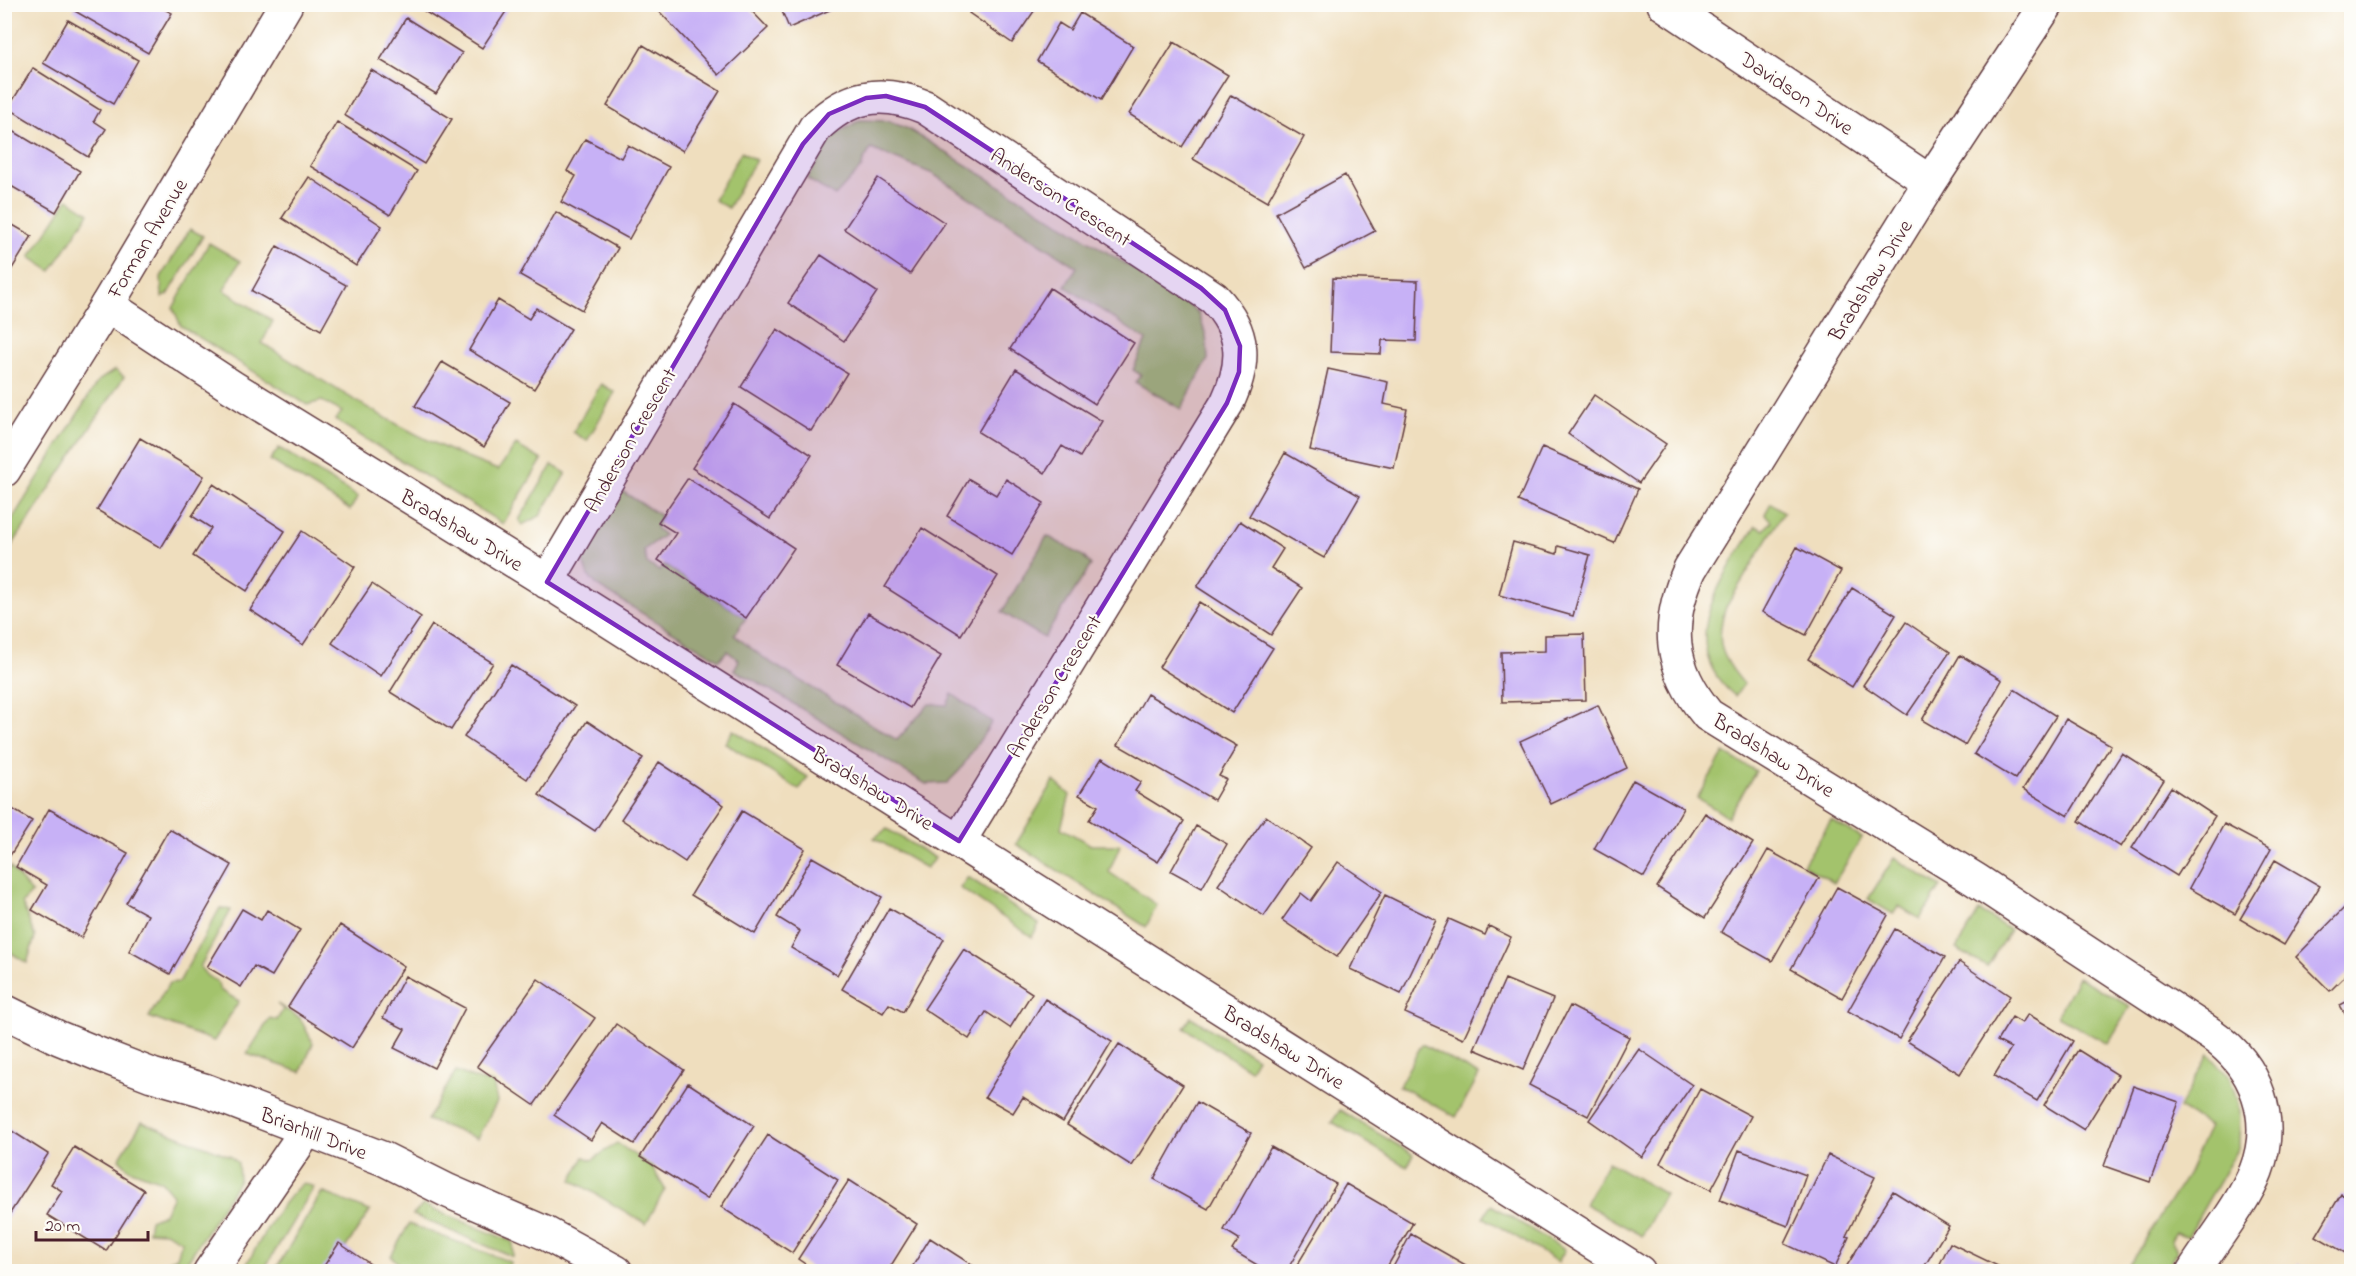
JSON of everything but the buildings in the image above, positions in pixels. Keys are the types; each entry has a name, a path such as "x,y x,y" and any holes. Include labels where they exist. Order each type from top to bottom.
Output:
{"street":[{"name":"Forman Avenue","path":"4,470 107,305 285,4"},
{"name":"Davidson Drive","path":"1664,4 1930,183"},
{"name":"Bradshaw Drive","path":"2047,4 1930,183 1690,569 1682,587 1675,616 1674,645 1678,664 1690,691 1708,715 1976,880 2212,1035 2238,1057 2259,1093 2264,1113 2265,1133 2262,1154 2256,1173 2246,1191 2193,1272"},
{"name":"Anderson Crescent","path":"547,582 814,128 829,114 847,104 866,98 886,96 906,99 925,107 1214,298 1234,324 1241,356 1239,372 1227,403 959,842"},
{"name":"Bradshaw Drive","path":"107,305 232,387 547,582 1639,1272"},
{"name":"Briarhill Drive","path":"4,1011 98,1054 152,1075 204,1090 384,1159 448,1191 544,1233 616,1272"},
{"path":"210,1272 307,1130"}],"highlighted area":[{"path":"886,96 925,107 1201,288 1225,310 1240,346 1239,372 1227,403 959,841 547,582 803,144 829,114 866,98"}],"green space":[{"path":"860,120 888,121 908,129 1181,298 1198,313 1206,335 1208,359 1181,409 1135,382 1141,375 1133,370 1146,340 1065,286 1077,267 933,174 871,149 862,167 835,196 807,179 834,135"},
{"path":"741,152 756,160 728,208 714,200"},
{"path":"68,199 89,213 51,271 30,257"},
{"path":"190,229 203,236 168,295 162,298 161,277"},
{"path":"209,243 240,261 224,290 273,321 262,343 377,413 467,458 498,470 516,445 542,460 503,524 335,420 342,412 322,401 307,405 181,326 173,308"},
{"path":"115,370 124,377 5,556 5,531 98,381"},
{"path":"601,384 615,392 587,441 573,432"},
{"path":"279,448 358,497 350,510 270,460"},
{"path":"552,465 566,473 540,516 522,525 519,520"},
{"path":"617,488 661,516 656,528 664,535 644,550 647,563 659,571 664,565 746,618 734,635 768,661 897,740 929,704 947,705 952,694 992,722 960,770 947,783 926,784 734,670 739,660 727,651 719,660 599,587 588,576 581,556"},
{"path":"1771,503 1784,512 1726,607 1722,619 1720,639 1725,657 1744,684 1735,696 1716,676 1707,655 1705,633 1709,611 1730,567 1756,526 1764,530 1771,521 1765,514"},
{"path":"1047,536 1083,556 1091,565 1044,638 1002,612"},
{"path":"733,730 808,777 799,790 725,743"},
{"path":"1724,753 1756,771 1728,817 1697,798"},
{"path":"1054,781 1070,795 1061,828 1091,845 1120,845 1109,872 1157,905 1146,927 1016,844"},
{"path":"1831,820 1862,838 1834,883 1803,865"},
{"path":"887,829 935,858 926,868 874,838"},
{"path":"1894,858 1941,887 1920,919 1899,906 1893,914 1868,899"},
{"path":"10,867 32,893 22,903 35,937 27,963 5,949 5,875"},
{"path":"968,877 1039,924 1032,937 960,888"},
{"path":"220,908 231,910 200,967 207,976 217,981 220,990 239,1001 214,1041 149,1017 169,983 179,982"},
{"path":"1979,911 2010,930 1987,967 1956,949"},
{"path":"2078,977 2130,1006 2108,1044 2057,1016"},
{"path":"277,1004 300,1018 313,1043 301,1072 247,1054 270,1018 277,1020 283,1009"},
{"path":"1191,1017 1257,1058 1250,1070 1184,1028"},
{"path":"1422,1044 1479,1075 1456,1117 1399,1086"},
{"path":"2209,1054 2230,1078 2240,1111 2239,1147 2187,1237 2176,1232 2171,1240 2177,1251 2165,1271 2125,1271 2187,1175 2209,1126 2179,1108"},
{"path":"456,1071 493,1083 497,1102 477,1138 427,1120"},
{"path":"1340,1110 1414,1155 1407,1167 1332,1122"},
{"path":"142,1122 230,1156 238,1163 239,1179 182,1270 152,1271 177,1257 182,1241 165,1232 148,1231 150,1220 164,1214 173,1195 161,1181 129,1169 119,1159"},
{"path":"617,1143 652,1167 665,1189 646,1224 572,1180 584,1157 592,1160"},
{"path":"1608,1162 1665,1194 1642,1236 1585,1204"},
{"path":"303,1183 314,1187 263,1271 243,1271 277,1213"},
{"path":"322,1192 370,1211 330,1271 274,1272"},
{"path":"423,1205 513,1242 513,1257 413,1215"},
{"path":"1491,1205 1565,1250 1558,1262 1483,1217"},
{"path":"409,1224 511,1262 504,1271 405,1271 391,1256"}]}
